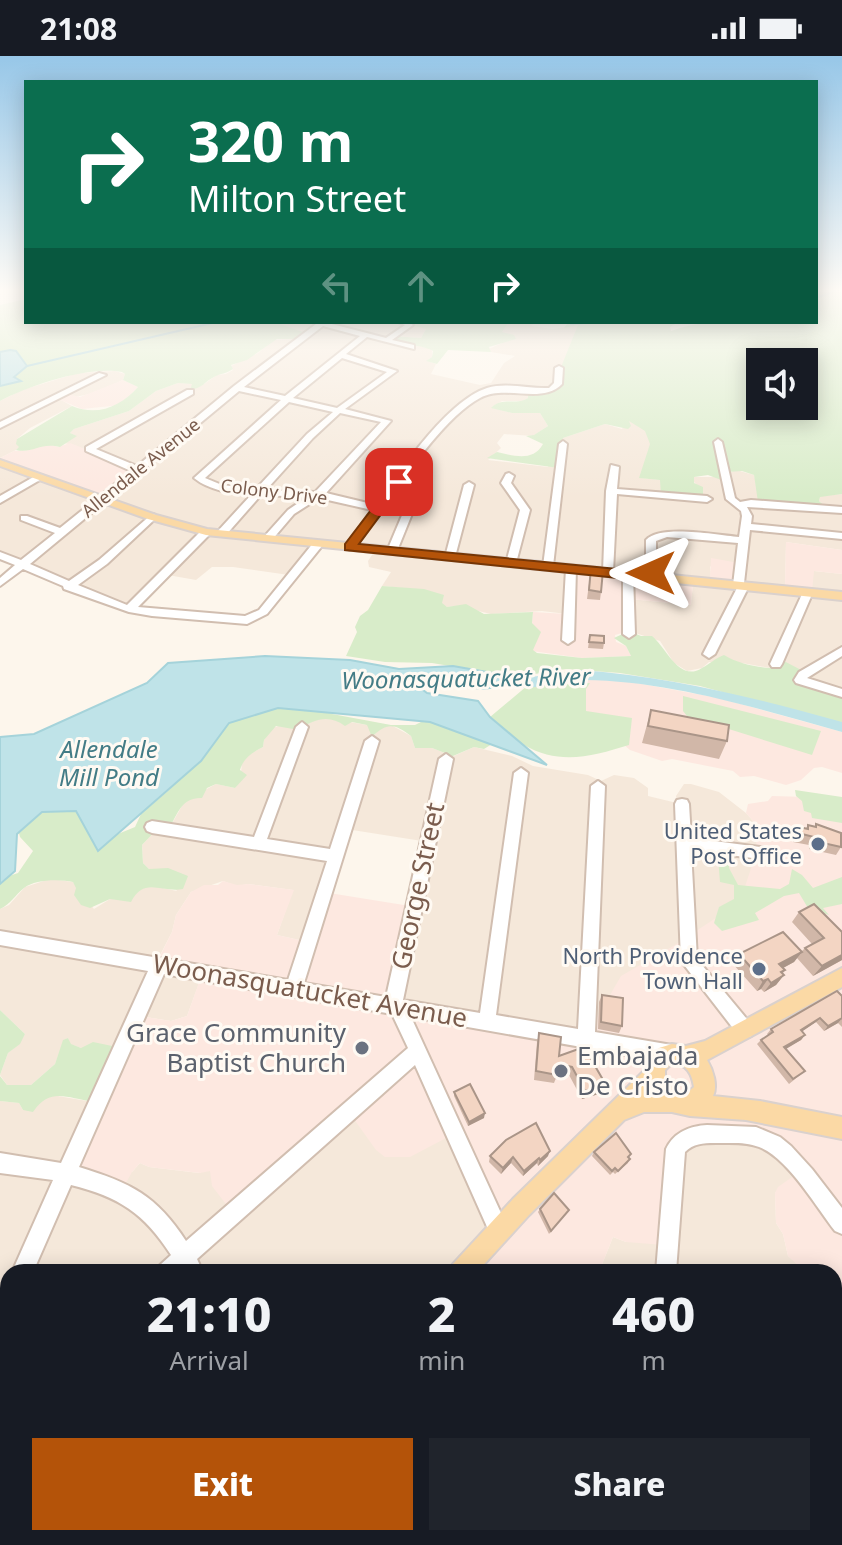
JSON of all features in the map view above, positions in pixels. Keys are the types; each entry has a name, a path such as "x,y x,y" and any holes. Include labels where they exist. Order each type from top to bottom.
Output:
{"main road":[{"path":"0,463 152,517 206,532 842,596"},
{"path":"468,1264 611,1120 654,1073 659,1061 709,1050 842,977"},
{"path":"654,1073 658,1087 682,1102 702,1097 706,1084 698,1065 679,1055"},
{"path":"611,1120 643,1101 682,1102 842,1128"}],"street":[{"name":"Allendale Avenue","path":"0,583 273,359"},
{"name":"Colony Drive","path":"335,359 199,478 207,484 259,493 318,495 378,508"},
{"path":"221,534 310,436 339,409 393,371 355,359"},
{"path":"350,547 440,429 474,398 494,390 551,390 558,384 559,368"},
{"path":"0,425 102,375"},
{"path":"237,388 384,419 387,423 318,495 291,512 267,539"},
{"path":"138,470 89,449 190,392"},
{"path":"709,654 741,585 746,527 745,510 731,499 718,442"},
{"path":"548,566 563,444"},
{"path":"608,572 614,467"},
{"path":"509,476 506,483 525,510 511,563"},
{"path":"0,500 40,477"},
{"path":"392,551 419,484"},
{"path":"450,557 469,485"},
{"path":"611,491 707,499"},
{"path":"738,505 751,503 842,510"},
{"path":"68,587 111,556 152,517"},
{"path":"24,518 61,532"},
{"path":"746,527 842,536"},
{"path":"129,609 206,532"},
{"path":"651,576 651,540 655,536 667,534 744,540"},
{"path":"0,555 68,587 129,609 240,620 253,618 279,595 318,544"},
{"path":"568,640 571,569"},
{"path":"628,574 629,634"},
{"path":"776,664 808,592"},
{"path":"842,651 803,675 800,680 842,693"},
{"path":"258,845 302,727"},
{"path":"293,990 372,741"},
{"name":"George Street","path":"446,759 394,998 499,1231"},
{"path":"487,1021 521,773"},
{"path":"586,1039 598,786"},
{"path":"682,804 689,961 745,1030"},
{"path":"152,827 335,856"},
{"path":"684,843 767,854"},
{"name":"Woonasquatucket Avenue","path":"0,938 679,1055"},
{"path":"26,1264 159,966"},
{"name":"Woonasquatucket Avenue","path":"620,1045 642,1057 654,1073"},
{"path":"189,1264 417,1052"},
{"path":"667,1264 673,1217 674,1158 679,1143 701,1134 745,1135 766,1140 789,1159 842,1224"},
{"path":"0,1163 23,1164 67,1174 134,1198 153,1215 187,1264"}],"shaded area":[{"path":"245,359 429,359 427,361 436,364 431,374 480,385 491,383 510,359 566,359 556,385 523,401 502,401 492,407 512,413 540,413 548,426 533,436 504,434 497,443 501,448 488,460 548,467 563,438 605,424 622,429 628,420 643,419 655,448 641,478 661,480 661,494 697,485 692,480 694,477 718,477 736,470 754,475 759,491 826,507 819,501 820,496 842,494 842,550 786,542 785,587 814,571 842,574 842,693 770,668 742,663 709,662 702,668 687,671 674,663 660,641 629,631 630,599 691,605 693,583 736,585 710,566 711,578 690,576 688,580 567,614 542,611 491,614 466,605 447,607 413,589 382,586 391,572 369,567 368,561 374,552 319,544 289,575 233,567 212,567 196,580 162,574 127,607 0,556 0,463 77,446 64,443 76,436 70,433 74,429 129,411 156,391 178,383 204,384 217,375 233,370 231,366"},
{"path":"115,371 125,374 123,380 94,393 61,400 72,406 30,428 17,439 20,447 0,458 0,401 22,390 78,373"},
{"path":"123,380 138,387 121,405 82,409 53,397 63,393 80,397"},
{"path":"45,443 58,447 70,443 136,469 101,498 0,463 0,458 14,451 30,450"},
{"path":"786,542 842,550 842,574 814,571 812,591 785,587"},
{"path":"711,558 739,563 736,586 693,583 691,605 630,599 629,631 615,635 616,642 626,646 631,656 582,658 532,651 537,631 532,623 533,612 567,614 572,568 687,580 690,576 710,578"},
{"path":"561,676 609,678 719,698 842,732 842,773 814,768 801,780 786,785 754,776 740,777 733,771 672,759 662,761 630,750 555,685"},
{"path":"321,717 367,725 391,725 411,736 415,748 432,748 445,753 447,759 474,747 512,756 533,766 588,775 601,781 614,775 634,778 648,788 648,796 677,803 676,796 684,784 691,784 719,792 746,813 754,822 759,846 708,1065 393,1005 422,841 346,829 304,941 277,935 293,890 248,884 237,886 223,881 191,892 176,915 172,932 156,963 202,975 187,1016 171,1021 133,1015 117,1047 81,1048 70,1044 68,1038 64,1040 55,1064 31,1085 7,1085 0,1075 8,1053 25,1034 0,1010 0,909 9,905 25,887 50,879 73,882 94,909 110,899 123,899 148,885 177,891 162,870 149,869 143,863 142,845 160,826 170,827 183,804 192,797 216,784 235,788 240,781 242,763 248,755 263,747 272,728 282,725 302,727"},
{"path":"772,796 842,798 842,1264 796,1264 788,1256 783,1234 776,1223 775,1193 778,1187 798,1173 770,1142 684,1137 664,1245 626,1242 613,1237 602,1264 467,1264 492,1234 448,1137 410,1157 385,1157 376,1150 346,1108 229,1208 212,1186 210,1171 200,1173 149,1167 140,1163 122,1190 65,1166 133,1015 171,1021 187,1016 202,974 156,964 172,932 176,915 191,892 204,885 218,885 223,881 294,890 277,935 304,941 323,892 410,906 393,1005 597,1037 595,1021 621,976 740,902 757,850 754,822 746,813 748,804 768,801"},
{"path":"52,1095 93,1102 132,1172 140,1163 149,1167 199,1173 341,1112 448,1137 490,1226 464,1264 0,1264 0,1101 19,1103 23,1110"},
{"path":"754,1136 798,1174 775,1193 776,1223 783,1234 788,1256 798,1264 602,1264 613,1237 626,1242 677,1141"}],"green space":[{"path":"15,359 248,359 231,365 233,369 198,388 190,390 192,384 178,383 156,391 129,411 74,429 70,433 77,436 60,447 47,446 27,451 16,450 19,447 17,439 72,406 91,410 108,408 124,400 138,387 123,380 125,374 122,372 93,372 43,383 0,401 0,386 21,381 14,378 22,371"},
{"path":"564,359 746,359 746,420 818,420 818,359 842,359 842,494 820,497 819,501 827,508 758,502 754,475 742,471 727,472 724,481 708,475 694,477 694,483 703,487 703,499 661,495 660,480 639,478 650,444 645,431 629,421 631,426 628,429 605,424 563,438 559,468 487,458 497,452 529,455 543,444 526,436 534,435 548,426 540,413 512,413 491,408 500,402 528,398 528,391 553,387"},
{"path":"382,586 424,589 444,595 442,603 447,607 466,604 484,614 533,612 532,623 541,632 533,650 537,653 582,658 631,656 626,646 614,638 629,631 652,636 686,671 702,668 724,655 746,664 770,668 775,659 780,659 805,672 799,678 842,693 842,725 700,686 620,673 566,669 516,677 432,663 385,662 346,656 357,632 355,627 360,616 368,610"},
{"path":"590,683 586,689 586,711 632,718 629,745 576,757 551,755 524,745 490,717 527,686"},
{"path":"683,696 821,731 812,755 687,716 683,711"},
{"path":"246,703 276,709 318,708 332,714 391,725 415,725 431,717 492,744 484,749 474,747 446,759 445,753 432,748 415,748 411,736 390,726 372,737 367,725 352,722 345,726 327,719 310,723 299,730 276,726 264,740 263,747 244,762 240,770 247,775 235,788 216,784 207,788 202,798 190,800 182,806 170,827 160,826 142,845 143,863 149,869 168,868 188,876 183,889 147,888 136,894 131,902 110,899 90,908 81,905 74,895 76,888 73,882 48,880 29,885 0,909 0,879 18,873 33,851 20,837 17,826 28,812 78,804 113,836 135,827 141,814 169,790"},
{"path":"795,790 842,797 842,823 812,818 811,813 804,811"},
{"path":"722,853 729,854 729,868 738,885 780,889 789,884 792,869 813,888 842,877 842,904 823,908 829,915 808,908 799,893 784,896 755,913 759,920 722,931 714,923 719,907 734,899 734,885 720,882 718,857"},
{"path":"0,1010 25,1034 20,1044 8,1053 0,1075"},
{"path":"68,1038 71,1044 81,1048 93,1042 117,1047 93,1102 53,1097 39,1104 33,1112 23,1110 19,1103 0,1101 0,1076 7,1085 31,1085 55,1064 63,1040"}],"water":[{"path":"0,359 22,359 27,366 14,377 21,381 0,386"},
{"name":"Allendale Mill Pond","path":"265,656 350,660 399,669 453,666 515,677 524,683 483,689 410,680 427,693 478,701 490,717 547,765 430,722 278,708 229,723 201,761 98,851 76,811 42,812 17,834 15,871 0,884 0,737 34,734 147,683 168,663"}],"building":[{"path":"591,568 603,570 601,592 589,590"},
{"path":"590,635 604,636 604,643 589,642"},
{"path":"651,710 729,725 727,741 648,726"},
{"path":"816,824 841,833 841,847 814,841 814,837 798,833 799,827 808,829 808,825 816,827"},
{"path":"814,904 842,932 842,955 822,966 805,948 824,938 799,912"},
{"name":"North Providence Town Hall","path":"783,932 802,952 779,964 785,970 781,972 784,975 771,983 768,979 763,981 739,954"},
{"path":"837,991 842,996 842,1018 828,1026 820,1018 801,1030 805,1035 784,1047 805,1071 793,1079 761,1040 773,1032 771,1029"},
{"path":"602,995 623,998 622,1026 601,1022"},
{"name":"Embajada De Cristo","path":"539,1033 561,1037 559,1056 584,1047 606,1085 585,1091 572,1067 558,1064 557,1075 536,1071"},
{"path":"470,1084 485,1113 469,1122 454,1092"},
{"path":"536,1123 550,1151 540,1160 524,1171 513,1157 503,1168 490,1156 506,1140"},
{"path":"616,1133 631,1154 618,1171 615,1168 612,1171 594,1152"},
{"path":"554,1193 569,1210 551,1231 540,1209"}],"waterway":[{"path":"27,366 55,359"},
{"name":"Woonasquatucket River","path":"502,681 524,683 582,675 636,679 725,695 842,727"}],"place":[{"name":"United States Post Office","path":"818,844"},
{"name":"North Providence Town Hall","path":"759,969"},
{"name":"Grace Community Baptist Church","path":"362,1048"},
{"name":"Embajada De Cristo","path":"561,1071"}],"route":[{"path":"399,482 350,547 651,576 651,573"}]}
